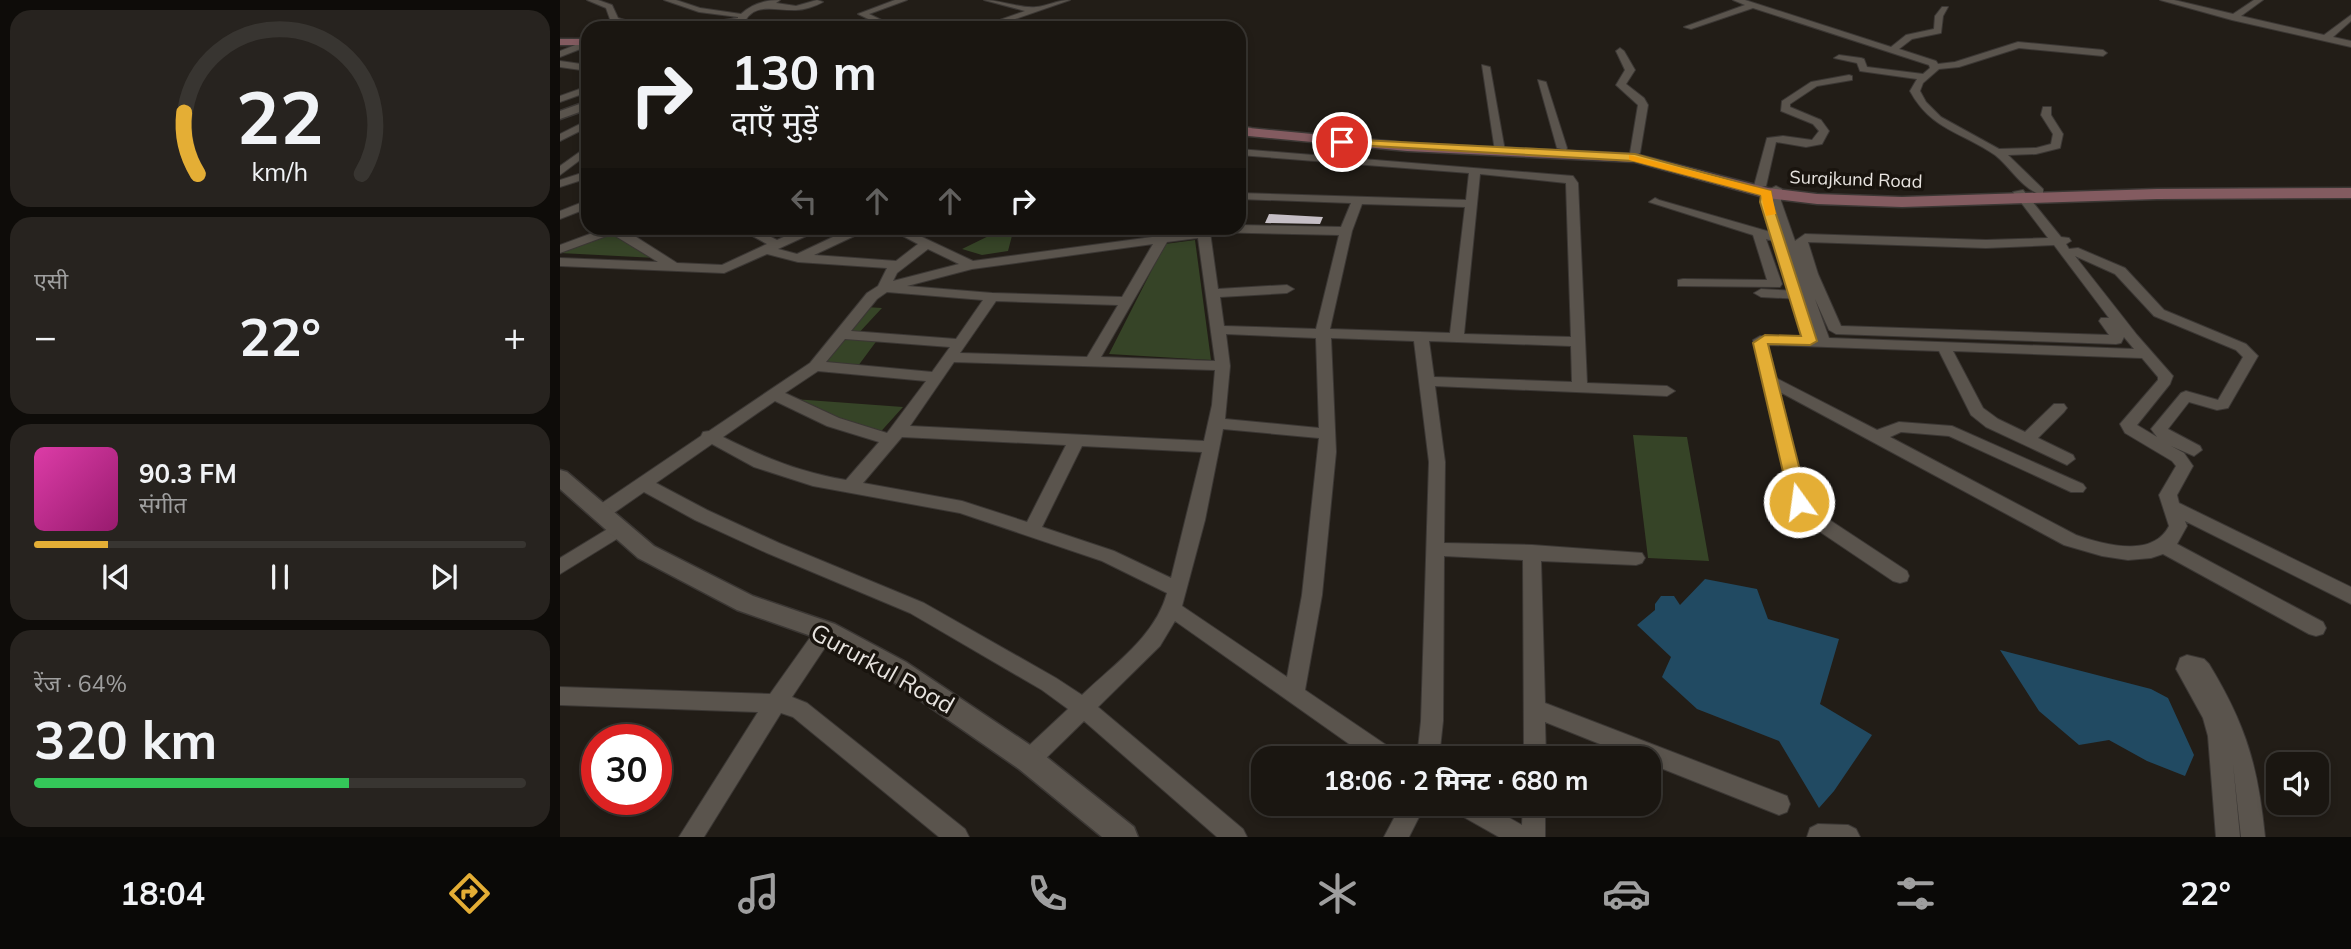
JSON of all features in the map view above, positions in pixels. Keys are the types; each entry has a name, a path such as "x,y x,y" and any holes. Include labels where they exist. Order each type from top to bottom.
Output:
{"main road":[{"path":"560,40 581,41"},
{"name":"Surajkund Road","path":"1246,131 1635,158 1769,190 1902,202 2029,194 2351,187"},
{"name":"Surajkund Road","path":"1500,149 1562,148 1635,153 1769,190"},
{"name":"Surajkund Road","path":"2029,194 2351,193"}],"street":[{"path":"591,0 609,7 615,21"},
{"path":"668,0 740,21 777,0"},
{"path":"875,21 861,15 903,0"},
{"path":"988,0 1033,10"},
{"path":"1001,21 1066,0"},
{"path":"1737,0 1894,49 1926,60 1936,67"},
{"path":"2164,0 2351,44"},
{"path":"2232,18 2259,0"},
{"path":"766,4 796,8 819,2"},
{"path":"1688,27 1750,6"},
{"path":"1894,49 1909,37 1937,32 1940,28 1939,16 1945,9"},
{"path":"2325,38 2351,17"},
{"path":"560,54 581,44"},
{"path":"1849,78 1814,84 1785,103 1785,109 1817,122 1824,131 1818,142 1813,144 1784,137 1771,140 1769,190 1783,239 1800,275 1836,330 2116,340 2117,336 2029,194 1996,152 1942,125 1915,91 1936,67 1956,65 2018,45 2103,53"},
{"path":"1620,51 1630,70 1621,85 1643,104 1635,153"},
{"path":"1839,58 1861,61 1863,69 1925,77"},
{"path":"560,64 581,67"},
{"path":"1485,67 1500,149"},
{"path":"1541,82 1562,148"},
{"path":"560,99 581,92"},
{"path":"560,115 581,107"},
{"path":"1996,152 2036,151 2056,146 2058,134 2046,116 2048,109"},
{"path":"562,137 581,127"},
{"path":"562,137 581,144"},
{"path":"560,172 581,152"},
{"path":"1246,153 1564,176 1571,180 1580,388"},
{"path":"1457,337 1475,170"},
{"path":"560,184 581,176"},
{"path":"1246,196 1470,204"},
{"path":"1294,694 1312,595 1328,434 1321,332 1346,231 1358,200"},
{"path":"1655,202 1783,239"},
{"path":"560,215 581,207"},
{"path":"1246,230 1346,231"},
{"path":"1758,232 1775,284 1677,286 1800,295"},
{"path":"560,249 597,235"},
{"path":"626,235 674,267"},
{"path":"755,235 798,258 898,265"},
{"path":"560,262 724,269 798,235"},
{"path":"798,258 846,235"},
{"path":"908,235 971,265"},
{"path":"562,561 611,520 642,483 709,436 776,395 815,366 872,296 884,288 971,265 1162,240 1182,235"},
{"path":"1030,760 1153,640 1175,599 1217,423 1223,366 1203,235"},
{"path":"1816,341 1800,295 1803,239 2060,244 2120,271 2159,313 2241,347 2251,356 2223,404 2217,405 2186,396 2159,429 2165,436 2194,450"},
{"path":"1093,359 1162,240"},
{"path":"834,241 868,262"},
{"path":"884,288 887,276 926,244"},
{"path":"1771,381 2081,545 2132,551 2155,550 2164,546 2178,526 2178,518 2168,495 2185,469 2184,463 2131,429 2128,424 2129,419 2166,379 2060,244"},
{"path":"2060,244 2140,335 2146,352"},
{"path":"1774,279 1800,275"},
{"path":"884,288 992,297 1127,301"},
{"path":"1211,293 1287,289"},
{"path":"850,487 894,435 992,297"},
{"path":"1219,330 1578,342"},
{"path":"839,334 954,350 1223,366"},
{"path":"1421,336 1429,381 1437,462 1429,746"},
{"path":"1900,576 1802,508 1760,340 2146,352"},
{"path":"1944,347 1977,411 1992,423 2067,459"},
{"path":"815,366 936,377"},
{"path":"1429,381 1667,391"},
{"path":"776,395 833,422 894,435 1077,439 1212,447"},
{"path":"2027,440 2059,408"},
{"path":"1217,423 1328,434"},
{"path":"1876,437 1899,426 1952,431 2077,488"},
{"path":"709,436 760,463 813,480 940,502 1108,556 1175,599 1294,694 1370,746"},
{"path":"1031,532 1077,439"},
{"name":"Gururkul Road","path":"560,477 646,552 745,603 825,631 897,670 965,713 1030,760 1119,835"},
{"path":"642,483 761,543 916,608 1049,684 1085,709 1235,837"},
{"path":"2172,507 2351,596"},
{"path":"2164,546 2316,628"},
{"path":"1435,549 1636,558"},
{"path":"1532,552 1535,746"},
{"path":"691,837 776,702 825,631"},
{"path":"2228,837 2220,736 2207,704 2186,669 2187,664 2197,665 2202,670 2226,709 2236,732 2248,774 2253,837"},
{"path":"560,696 776,702 800,710 957,837"},
{"path":"1536,709 1779,804"},
{"path":"1396,837 1408,816"},
{"path":"1484,816 1521,837"},
{"path":"1533,837 1534,816"},
{"path":"1818,836 1848,837"}],"green space":[{"path":"604,235 613,235 656,258 560,253"},
{"path":"991,235 1012,235 1008,251 982,255 962,249"},
{"path":"1195,240 1211,360 1109,354 1165,244"},
{"path":"865,307 882,308 855,337 878,339 858,366 822,364"},
{"path":"780,398 903,407 875,438"},
{"path":"1633,435 1687,437 1709,561 1648,558"}],"water":[{"path":"1705,579 1757,589 1768,619 1839,639 1820,704 1872,735 1834,791 1819,808 1779,741 1697,709 1662,677 1671,657 1637,625 1655,610 1655,604 1661,596 1674,596 1680,605"},
{"path":"2000,650 2151,689 2168,698 2194,755 2185,776 2147,761 2109,740 2079,745 2039,711"}],"building":[{"path":"1269,214 1323,217 1320,224 1265,223"}],"slow traffic":[{"path":"1632,157 1767,193 1766,202 1770,214"}],"route":[{"path":"1342,142 1635,158 1767,193 1766,202 1810,341 1760,340 1799,502"}]}
